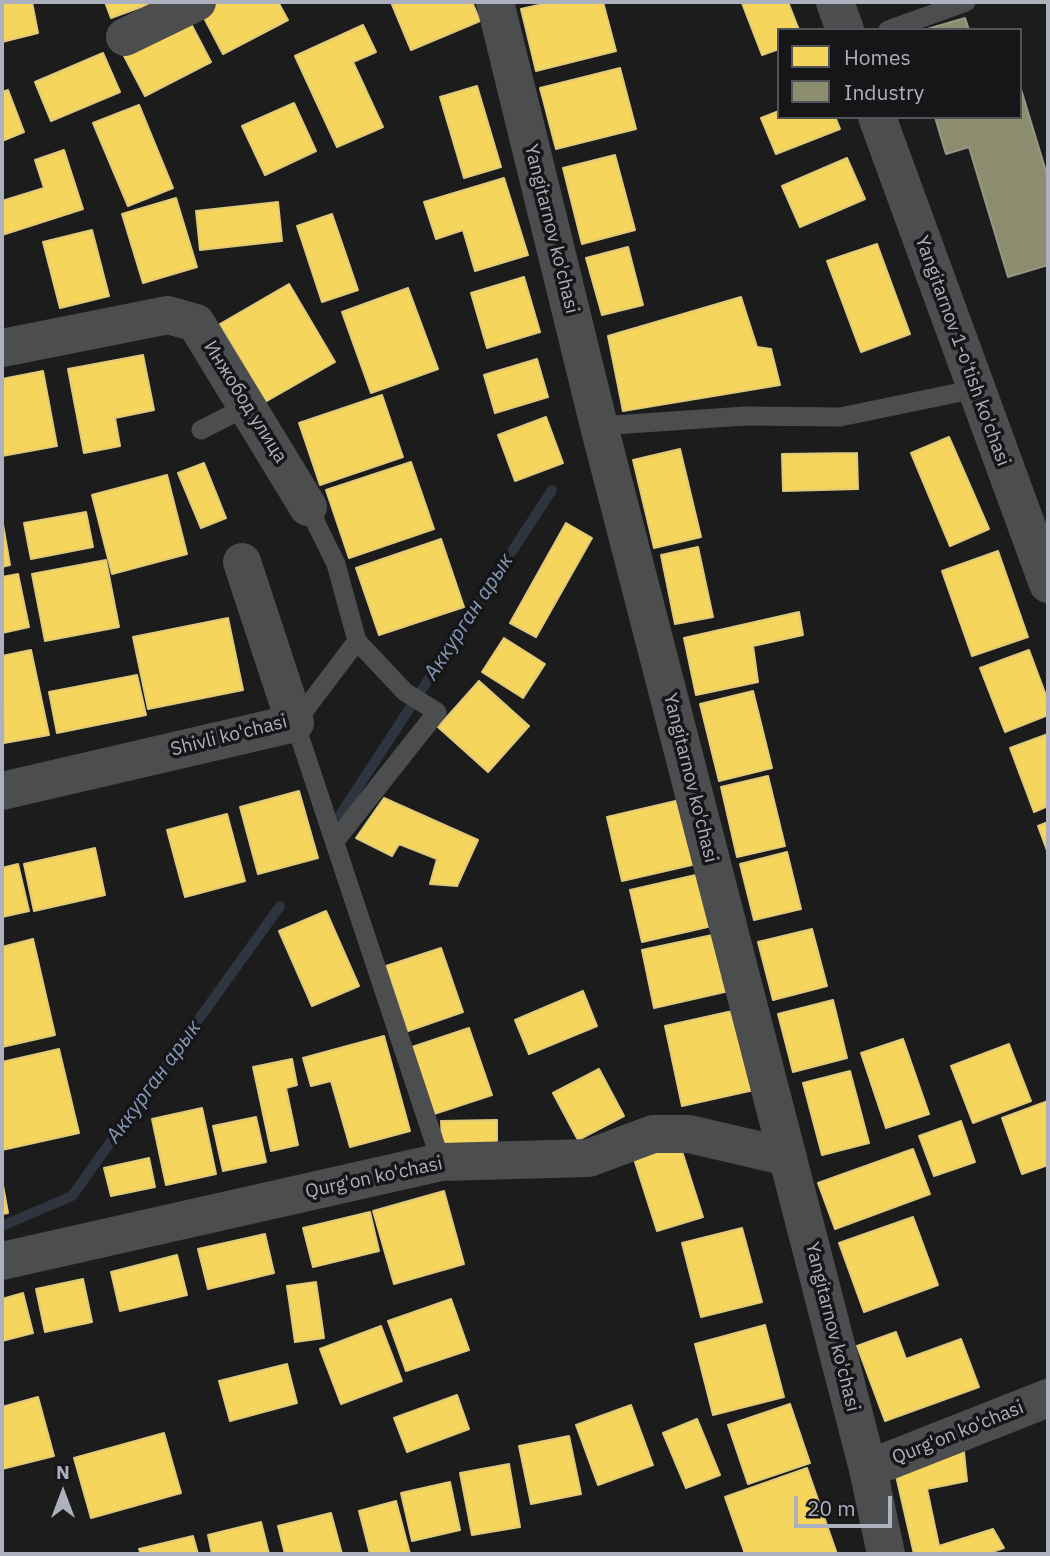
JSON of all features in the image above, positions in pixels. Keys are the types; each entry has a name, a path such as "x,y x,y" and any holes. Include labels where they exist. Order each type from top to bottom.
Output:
{"street":[{"path":"125,37 197,2"},
{"name":"Yangitarnov ko'chasi","path":"495,2 599,426 868,1469 886,1554"},
{"path":"835,2 844,28"},
{"name":"Yangitarnov 1-o'tish ko'chasi","path":"878,119 1048,584"},
{"name":"Инжобод улица","path":"2,348 168,315 196,323 309,506"},
{"name":"Shivli ko'chasi","path":"2,791 295,723 242,562"},
{"name":"Qurg'on ko'chasi","path":"2,1261 441,1162 589,1158 653,1134 689,1134 788,1157"},
{"name":"Qurg'on ko'chasi","path":"868,1469 1048,1398"}],"lane":[{"path":"894,28 966,2"},
{"path":"599,426 745,416 840,417 976,389"},
{"path":"201,430 248,406"},
{"path":"309,506 335,564 357,641 405,692 436,712 335,841"},
{"path":"357,641 295,723 335,841 345,880 441,1162"}],"building: Homes":[{"path":"2,2 32,2 38,33 2,42"},
{"path":"105,2 155,2 111,18"},
{"path":"221,2 278,2 288,20 223,54 201,12"},
{"path":"391,2 472,2 480,21 411,50"},
{"path":"552,2 603,2 616,51 536,71 521,9"},
{"path":"788,2 798,28 777,28 777,50 762,55 742,3"},
{"path":"189,20 211,62 145,96 123,54"},
{"path":"363,25 376,52 353,62 383,127 337,147 295,56"},
{"path":"103,53 120,92 51,121 35,82"},
{"path":"620,68 636,129 556,149 540,88"},
{"path":"477,86 501,167 464,178 440,97"},
{"path":"8,90 24,132 2,141 2,92"},
{"path":"294,103 316,151 265,175 242,126"},
{"path":"139,105 173,188 128,206 93,123"},
{"path":"777,112 777,119 836,119 840,129 776,154 761,118"},
{"path":"64,150 83,209 2,235 2,201 44,188 35,160"},
{"path":"615,155 635,230 582,244 563,168"},
{"path":"847,158 865,199 800,227 782,186"},
{"path":"504,178 528,255 475,271 463,230 436,239 424,202"},
{"path":"176,198 197,267 143,283 122,214"},
{"path":"278,202 282,241 200,250 196,211"},
{"path":"332,214 358,290 322,302 297,226"},
{"path":"92,230 109,296 60,308 43,242"},
{"path":"877,244 910,334 861,352 827,261"},
{"path":"628,247 643,305 602,315 586,258"},
{"path":"524,277 540,332 487,348 471,293"},
{"path":"289,284 335,362 265,402 220,324"},
{"path":"408,288 438,369 371,393 342,312"},
{"path":"741,297 757,347 771,349 780,385 623,411 608,336"},
{"path":"143,355 154,410 115,418 120,446 84,453 68,369"},
{"path":"537,359 548,397 495,413 484,375"},
{"path":"43,371 57,446 2,456 2,379"},
{"path":"382,395 403,457 320,485 299,423"},
{"path":"546,417 563,463 515,481 498,435"},
{"path":"949,437 989,529 950,546 911,453"},
{"path":"680,449 701,537 654,548 633,460"},
{"path":"857,453 858,489 783,491 782,454"},
{"path":"411,462 434,529 349,558 326,490"},
{"path":"204,463 226,518 201,528 178,473"},
{"path":"167,475 187,554 112,574 92,495"},
{"path":"86,512 93,547 31,559 24,523"},
{"path":"2,519 10,565 2,567"},
{"path":"566,523 592,538 536,637 510,623"},
{"path":"441,539 464,607 379,635 356,568"},
{"path":"698,547 713,617 675,624 661,555"},
{"path":"998,551 1028,637 972,656 942,571"},
{"path":"106,560 119,627 45,641 32,574"},
{"path":"18,574 29,627 2,633 2,577"},
{"path":"799,612 803,635 753,646 758,682 696,695 684,638"},
{"path":"228,618 243,690 148,709 133,637"},
{"path":"504,638 545,664 523,698 482,672"},
{"path":"31,650 49,735 4,743 2,656"},
{"path":"1029,650 1048,701 1048,715 1005,732 980,668"},
{"path":"137,675 146,715 57,733 49,692"},
{"path":"479,681 529,726 488,772 438,727"},
{"path":"753,691 772,768 719,781 700,704"},
{"path":"1048,734 1048,806 1034,812 1010,748"},
{"path":"768,776 785,846 737,857 721,787"},
{"path":"299,791 318,858 258,874 240,807"},
{"path":"384,798 478,840 457,886 430,884 437,859 399,844 392,856 356,838"},
{"path":"680,800 696,864 622,881 607,817"},
{"path":"227,814 245,881 185,897 167,830"},
{"path":"1048,822 1048,853 1038,826"},
{"path":"95,848 105,895 34,911 24,864"},
{"path":"787,852 801,909 754,920 740,864"},
{"path":"18,864 29,911 2,917 2,868"},
{"path":"700,874 712,926 642,942 630,890"},
{"path":"326,911 359,986 312,1006 279,931"},
{"path":"812,929 827,986 773,1000 758,942"},
{"path":"717,934 729,991 654,1008 642,950"},
{"path":"33,939 55,1035 2,1047 2,947"},
{"path":"441,948 463,1012 408,1031 386,966"},
{"path":"583,991 597,1026 529,1054 515,1020"},
{"path":"833,1000 847,1058 793,1072 778,1014"},
{"path":"737,1010 754,1090 682,1106 665,1026"},
{"path":"469,1028 492,1095 434,1114 412,1047"},
{"path":"384,1036 410,1131 350,1147 331,1081 311,1086 303,1058"},
{"path":"903,1039 929,1114 886,1128 861,1053"},
{"path":"1009,1044 1031,1101 973,1123 951,1066"},
{"path":"59,1049 79,1133 2,1150 2,1062"},
{"path":"292,1059 297,1085 286,1088 298,1145 271,1151 253,1067"},
{"path":"599,1069 624,1116 578,1140 553,1093"},
{"path":"850,1071 869,1143 822,1155 803,1083"},
{"path":"1048,1101 1048,1165 1022,1174 1002,1118"},
{"path":"202,1108 216,1174 166,1185 152,1119"},
{"path":"256,1117 266,1162 223,1171 213,1126"},
{"path":"497,1120 497,1144 442,1145 441,1121"},
{"path":"961,1121 975,1162 934,1176 919,1136"},
{"path":"680,1145 703,1217 657,1231 634,1159"},
{"path":"913,1149 930,1194 835,1229 818,1183"},
{"path":"149,1158 155,1187 111,1196 104,1168"},
{"path":"2,1180 8,1213 2,1214"},
{"path":"444,1191 464,1264 394,1284 373,1211"},
{"path":"370,1212 379,1251 313,1267 303,1228"},
{"path":"913,1217 938,1285 864,1312 839,1243"},
{"path":"742,1228 762,1302 701,1317 682,1243"},
{"path":"265,1234 274,1273 208,1289 198,1249"},
{"path":"177,1255 187,1295 120,1311 111,1272"},
{"path":"83,1279 92,1322 45,1332 36,1289"},
{"path":"316,1282 324,1338 295,1342 287,1286"},
{"path":"23,1293 33,1333 2,1341 2,1299"},
{"path":"451,1299 469,1350 406,1371 388,1321"},
{"path":"765,1325 784,1397 713,1415 695,1344"},
{"path":"381,1326 402,1381 341,1404 320,1349"},
{"path":"896,1332 906,1359 961,1339 979,1387 885,1421 857,1346"},
{"path":"287,1364 297,1403 230,1421 219,1381"},
{"path":"457,1395 469,1429 407,1452 394,1418"},
{"path":"38,1397 54,1456 2,1469 2,1407"},
{"path":"790,1404 810,1463 748,1484 728,1425"},
{"path":"631,1405 653,1465 598,1485 576,1425"},
{"path":"697,1419 720,1475 686,1488 663,1433"},
{"path":"164,1433 181,1493 91,1518 74,1458"},
{"path":"569,1436 581,1494 531,1504 519,1446"},
{"path":"964,1452 967,1481 927,1489 939,1546 993,1529 1004,1548 986,1554 914,1554 894,1467"},
{"path":"509,1464 520,1527 472,1535 460,1473"},
{"path":"807,1468 837,1554 745,1554 725,1497"},
{"path":"450,1482 460,1530 412,1541 401,1493"},
{"path":"396,1501 410,1554 370,1554 359,1511"},
{"path":"331,1513 342,1554 285,1554 278,1526"},
{"path":"261,1522 269,1554 212,1554 208,1535"},
{"path":"193,1536 198,1554 141,1554 139,1549"}],"building: Industry":[{"path":"965,18 968,28 931,28"},
{"path":"1022,93 1048,178 1048,265 1008,277 969,147 946,154 936,119 1022,119"}],"waterway":[{"name":"Аккурган арык","path":"340,815 552,490"},
{"name":"Аккурган арык","path":"2,1226 72,1196 280,906"}]}
